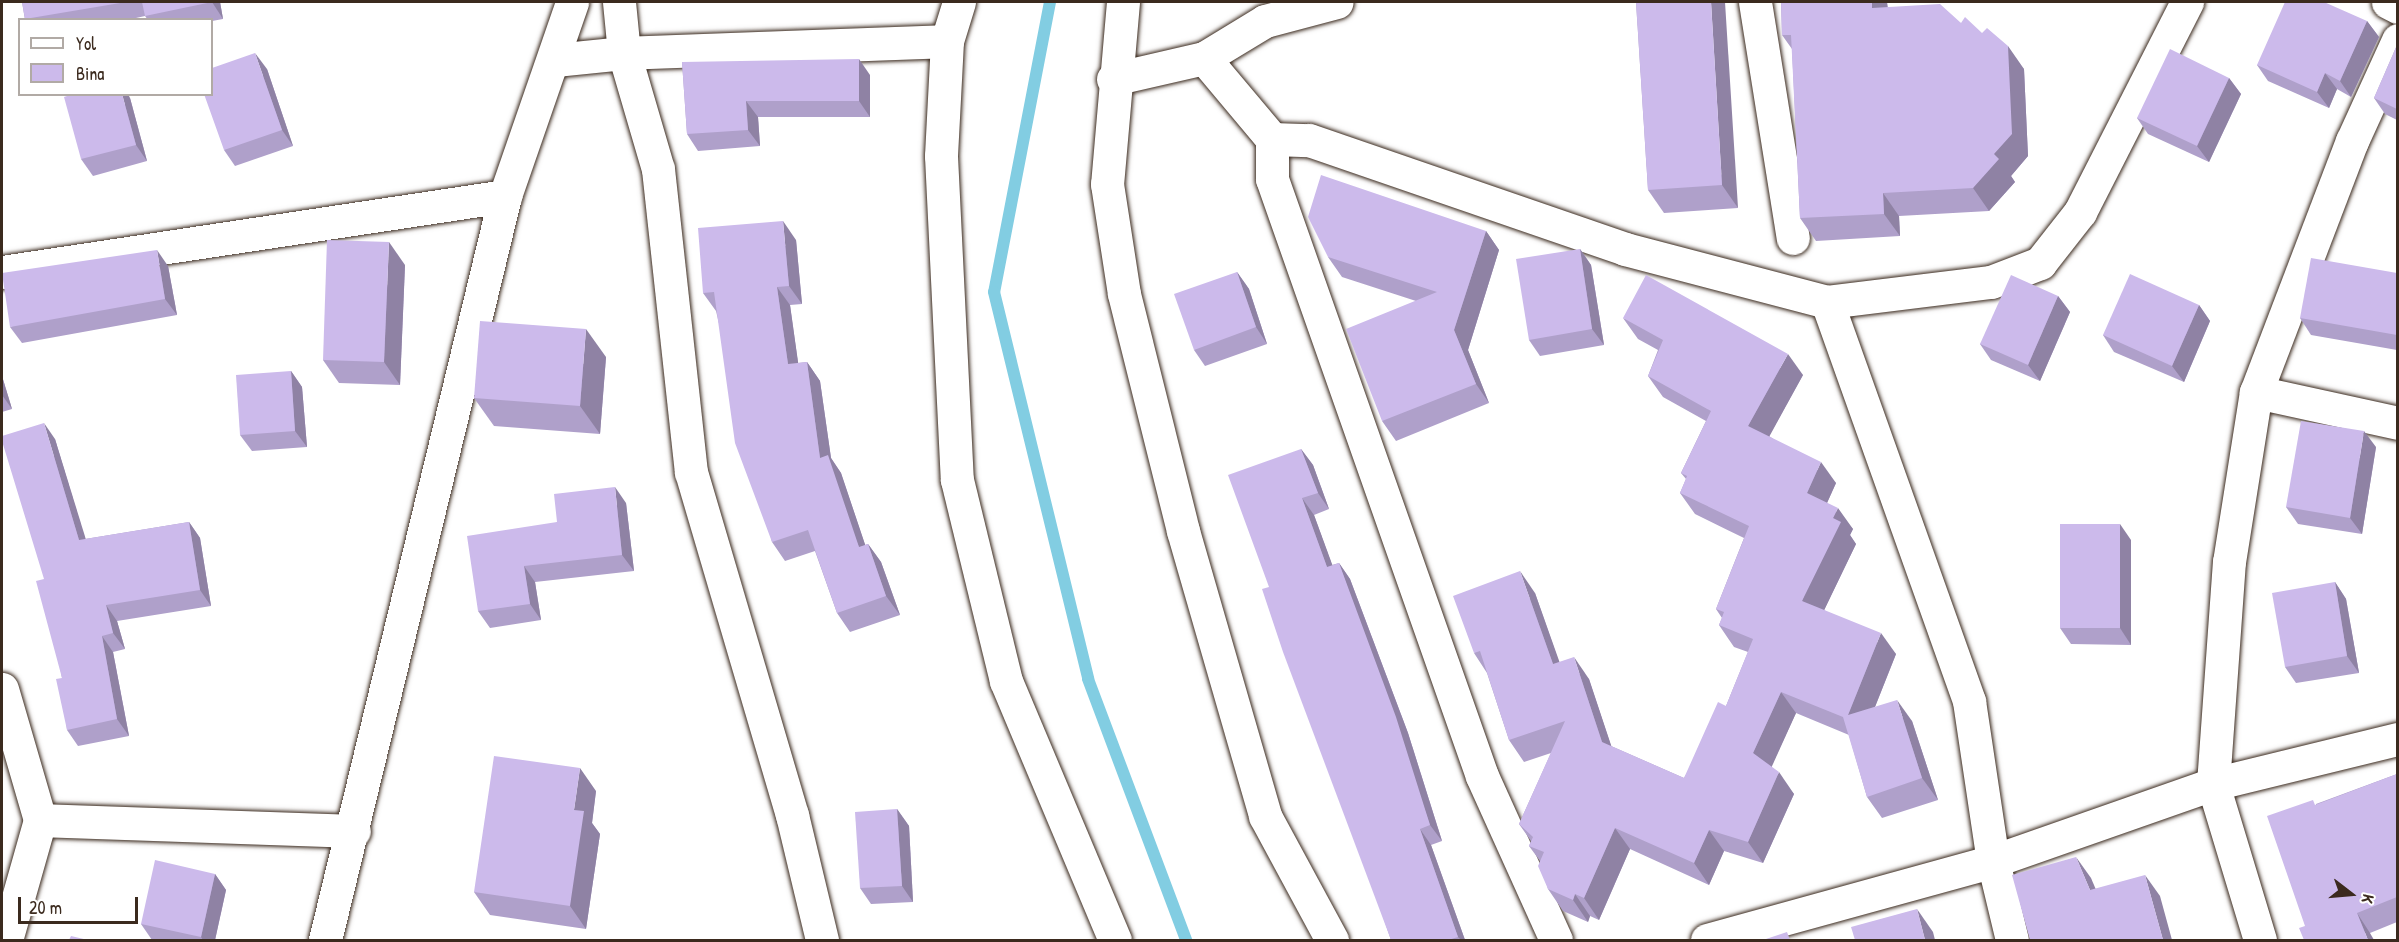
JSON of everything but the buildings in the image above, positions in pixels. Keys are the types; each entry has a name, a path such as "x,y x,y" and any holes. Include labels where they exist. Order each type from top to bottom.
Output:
{"street":[{"path":"326,940 354,831 504,196 555,60 572,2"},
{"path":"619,2 624,52 658,169 691,472 792,815 822,940"},
{"path":"959,2 947,41 940,156 944,294 957,480 1006,681 1115,940"},
{"path":"1123,2 1113,79 1107,184 1124,294 1183,531 1265,816 1332,940"},
{"path":"1113,79 1204,58 1265,21 1337,2"},
{"path":"1755,2 1793,238"},
{"path":"1272,139 1309,140 1625,249 1827,302 1992,282 2040,263 2080,212 2187,2"},
{"path":"2388,2 2397,7"},
{"path":"2260,940 2213,784 2229,562 2256,392 2352,141 2397,40"},
{"path":"555,60 624,52 947,41"},
{"path":"1204,58 1272,139 1272,179 1478,765 1556,940"},
{"path":"2,272 504,196"},
{"path":"1827,302 1969,701 1993,861 2012,940"},
{"path":"2256,392 2397,423"},
{"path":"2,689 40,820 6,940"},
{"path":"1707,940 1993,861 2213,784 2397,739"},
{"path":"40,820 354,831"}],"waterway":[{"path":"1050,2 994,292 1088,679 1186,940"}]}
